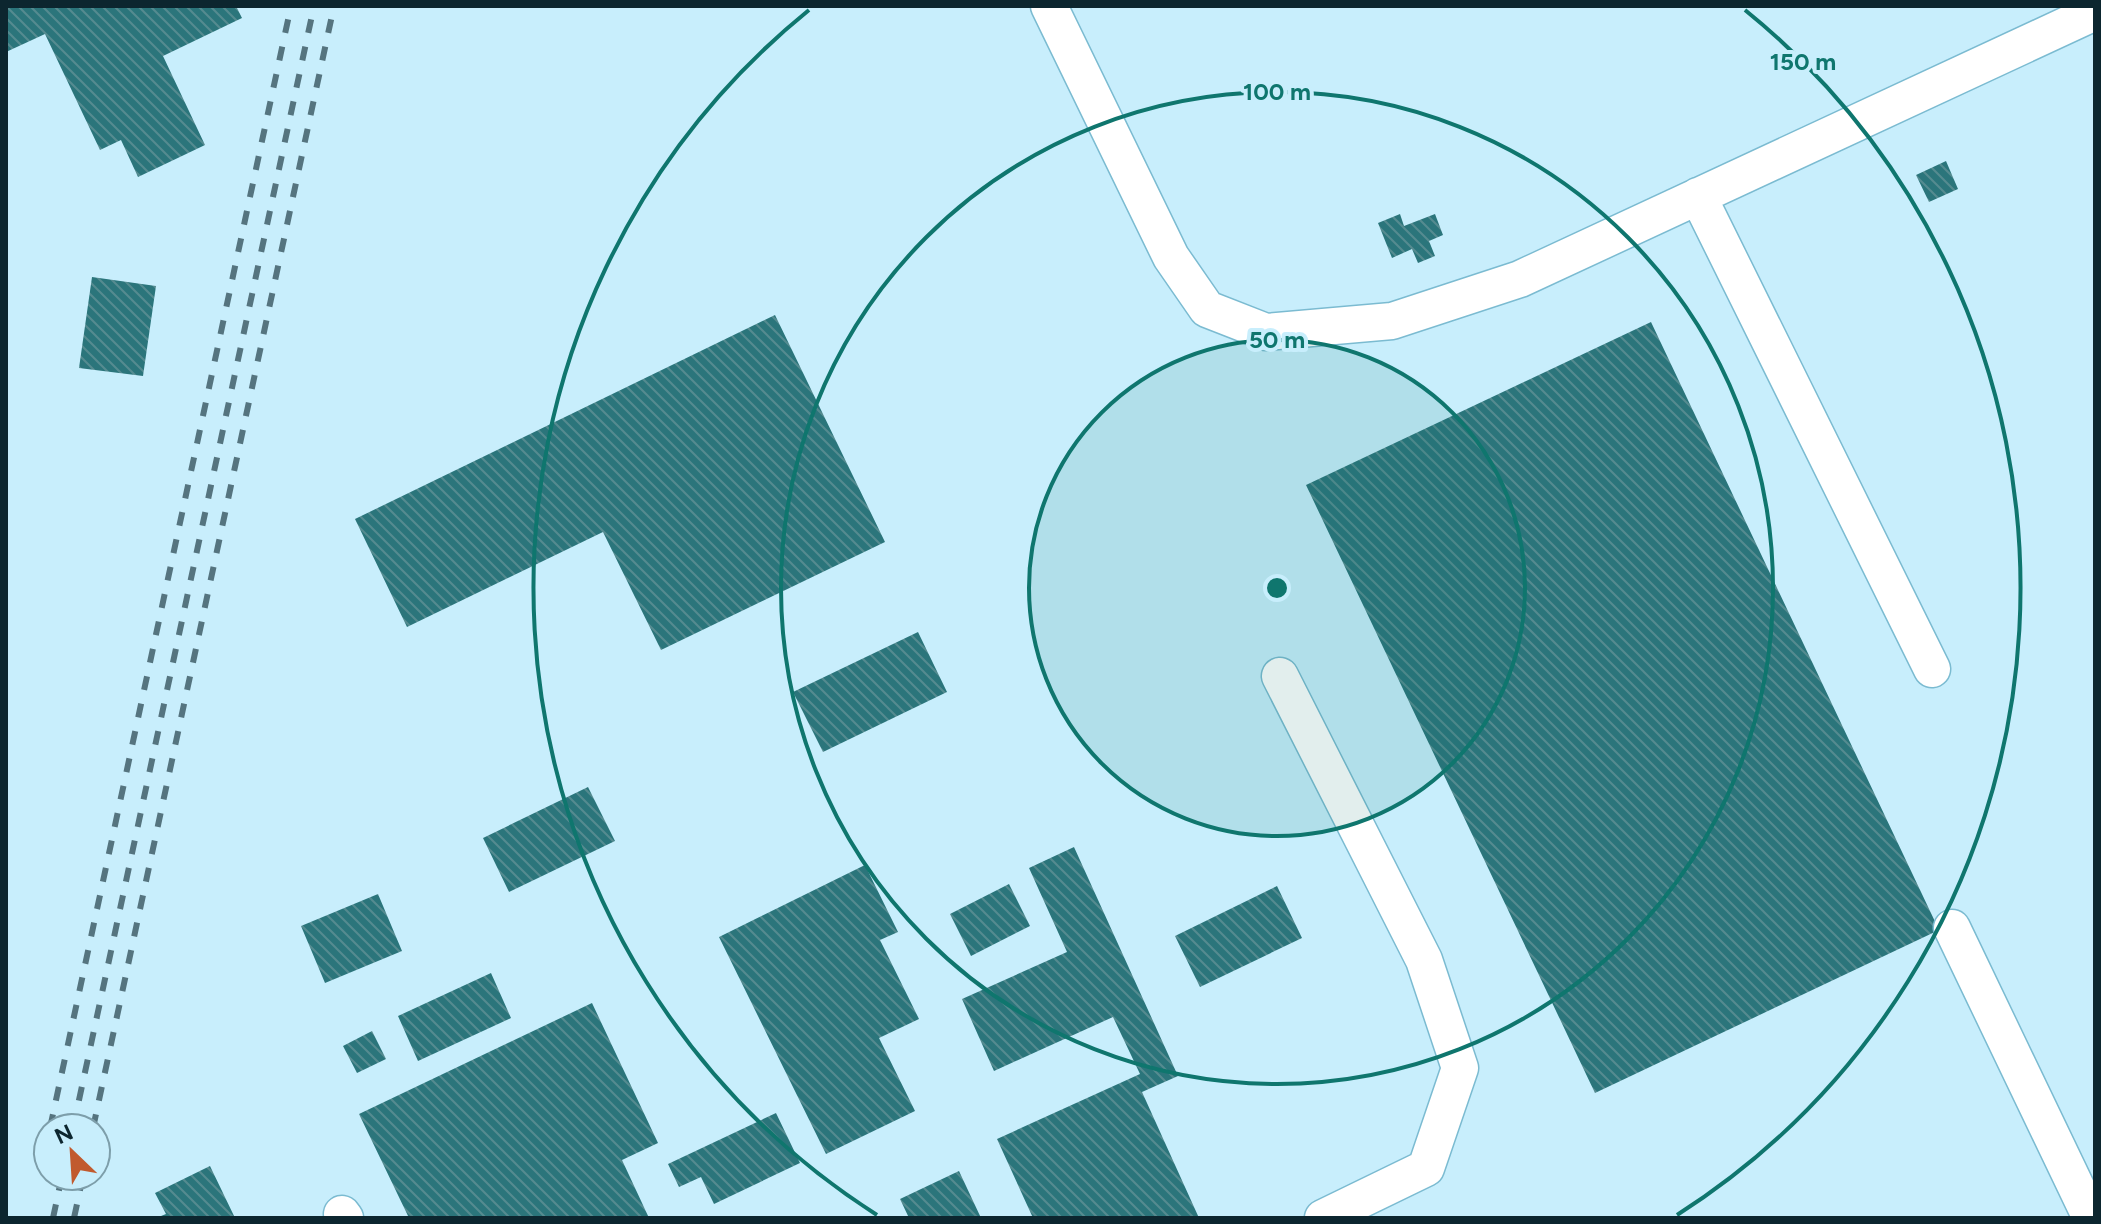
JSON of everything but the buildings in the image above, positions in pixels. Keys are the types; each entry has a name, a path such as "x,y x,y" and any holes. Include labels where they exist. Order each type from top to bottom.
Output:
{"street":[{"path":"1049,6 1171,257 1207,309 1266,332 1392,321 1520,279 2095,12"},
{"path":"1698,196 1932,669"},
{"path":"1280,676 1424,960 1460,1068 1426,1168 1323,1218"},
{"path":"1952,928 2091,1218"}],"railway":[{"path":"53,1112 291,6"},
{"path":"76,1112 314,6"},
{"path":"96,1112 334,6"},
{"path":"53,1218 59,1192"},
{"path":"74,1218 80,1192"}]}
